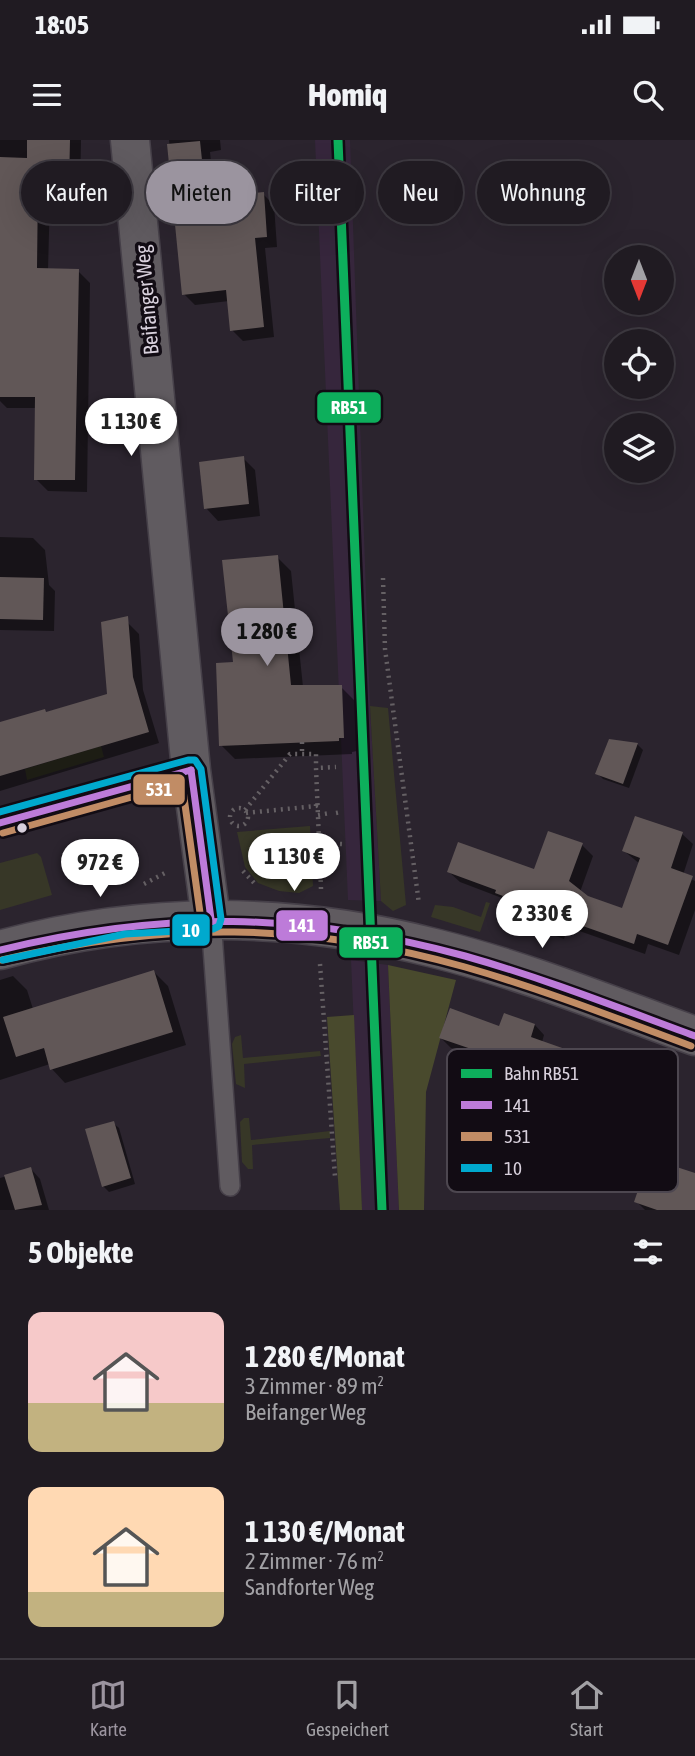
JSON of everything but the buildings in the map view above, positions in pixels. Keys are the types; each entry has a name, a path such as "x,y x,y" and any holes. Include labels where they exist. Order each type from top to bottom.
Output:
{"street":[{"name":"Beifanger Weg","path":"130,140 191,770 211,919"},
{"path":"0,950 124,924 211,919 324,925 435,948 520,974 695,1036"}],"lane":[{"path":"0,823 191,770"},
{"path":"211,919 230,1186"}],"path":[{"path":"383,578 385,649 419,904"},
{"path":"302,742 302,754"},
{"path":"319,803 316,803 316,806 246,811 237,808 232,811 230,819 236,825 242,825 246,821 246,811 290,754 316,754 319,803 321,892"},
{"path":"316,768 336,767"},
{"path":"318,815 336,813"},
{"path":"233,831 236,825"},
{"path":"319,843 342,844"},
{"path":"242,870 261,891"},
{"path":"320,971 335,1177"}],"shaded area":[{"path":"315,140 350,140 351,161 316,161"},
{"path":"319,224 353,224 370,706 381,901 348,900"},
{"path":"351,960 388,965 399,1210 362,1210"}],"green space":[{"path":"370,706 388,708 406,905 393,911 381,901"},
{"path":"101,746 104,757 27,780 25,769"},
{"path":"310,826 313,886 299,893 279,891 258,883 245,867 237,832"},
{"path":"37,853 41,857 52,895 0,910 0,863"},
{"path":"486,902 490,903 480,932 431,917 435,905 453,907 481,917"},
{"path":"388,965 456,980 426,1092 424,1210 399,1210"},
{"path":"354,1015 362,1210 340,1210 327,1017"},
{"path":"241,1035 243,1058 320,1051 321,1056 244,1064 245,1088 236,1084 232,1044 235,1037"},
{"path":"249,1118 251,1140 330,1131 330,1138 252,1145 253,1169 248,1169 242,1162 240,1122"}],"rail line":[{"name":"RB51","path":"338,140 382,1210"}],"transit line":[{"name":"10","path":"0,812 195,760 201,769 221,919 219,926 213,929 125,934 3,960"},
{"name":"141","path":"191,770 211,919"},
{"name":"141","path":"0,823 191,770"},
{"name":"531","path":"3,833 182,783 201,920"},
{"name":"141","path":"0,950 60,937 176,923 289,924 347,931 405,941 465,956 581,994 695,1036"},
{"name":"531","path":"2,960 120,938 178,933 234,932 348,941 465,967 579,1004 691,1046"}]}
